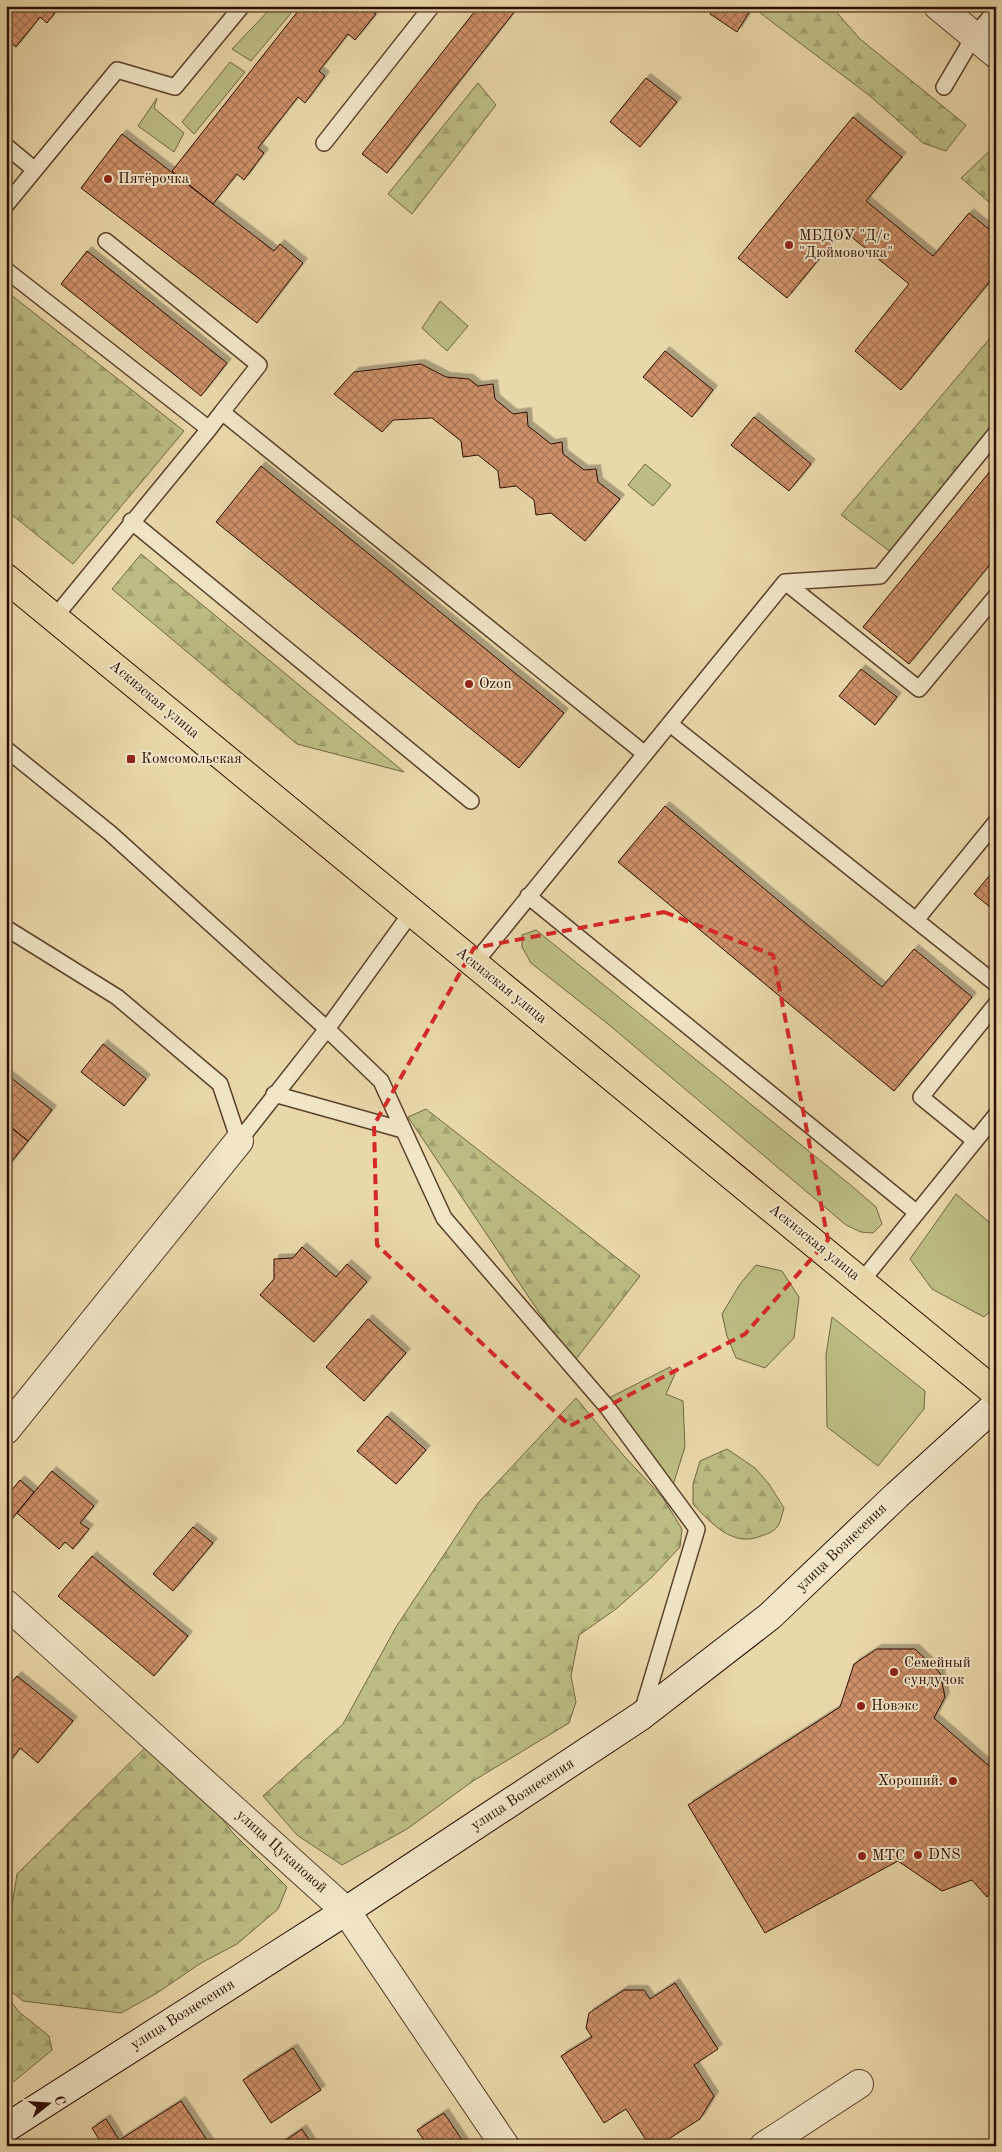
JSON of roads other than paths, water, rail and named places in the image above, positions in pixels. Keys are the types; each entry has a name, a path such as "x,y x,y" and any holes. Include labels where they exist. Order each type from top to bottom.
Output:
{"main road":[{"name":"Аскизская улица","path":"6,578 996,1394"}],"street":[{"path":"938,6 996,54"},
{"path":"6,1430 238,1141"},
{"name":"улица Вознесения","path":"6,2128 346,1911 641,1716 770,1616 897,1495 996,1405"},
{"name":"улица Цукановой","path":"6,1604 346,1911 505,2146"},
{"path":"764,2146 859,2084"}],"lane":[{"path":"6,205 117,70 175,87 242,6"},
{"path":"324,143 432,6"},
{"path":"944,87 974,36 996,10"},
{"path":"6,146 35,170"},
{"path":"54,618 259,365 106,241"},
{"path":"6,270 209,428"},
{"path":"222,412 645,754"},
{"path":"474,964 785,582 880,576 996,434"},
{"path":"131,522 470,801"},
{"path":"785,582 919,689 996,596"},
{"path":"670,724 996,984"},
{"path":"6,749 110,834 327,1029 381,1082 444,1218 607,1407 697,1528 641,1716"},
{"path":"916,920 996,822"},
{"path":"528,896 917,1213"},
{"path":"238,1141 327,1029 411,913"},
{"path":"6,928 117,997 220,1084 238,1141"},
{"path":"975,1141 920,1097 996,1004"},
{"path":"274,1094 403,1130"},
{"path":"861,1282 996,1115"}],"place":[{"name":"Пятёрочка","path":"108,179"},
{"name":"МБДОУ \"Д/с \"Дюймовочка\"","path":"789,245"},
{"name":"Ozon","path":"469,684"},
{"name":"Комсомольская","path":"131,759"},
{"name":"Семейный сундучок","path":"894,1672"},
{"name":"Новэкс","path":"861,1706"},
{"name":"Хороший.","path":"953,1781"},
{"name":"DNS","path":"918,1855"},
{"name":"МТС","path":"862,1856"}]}
